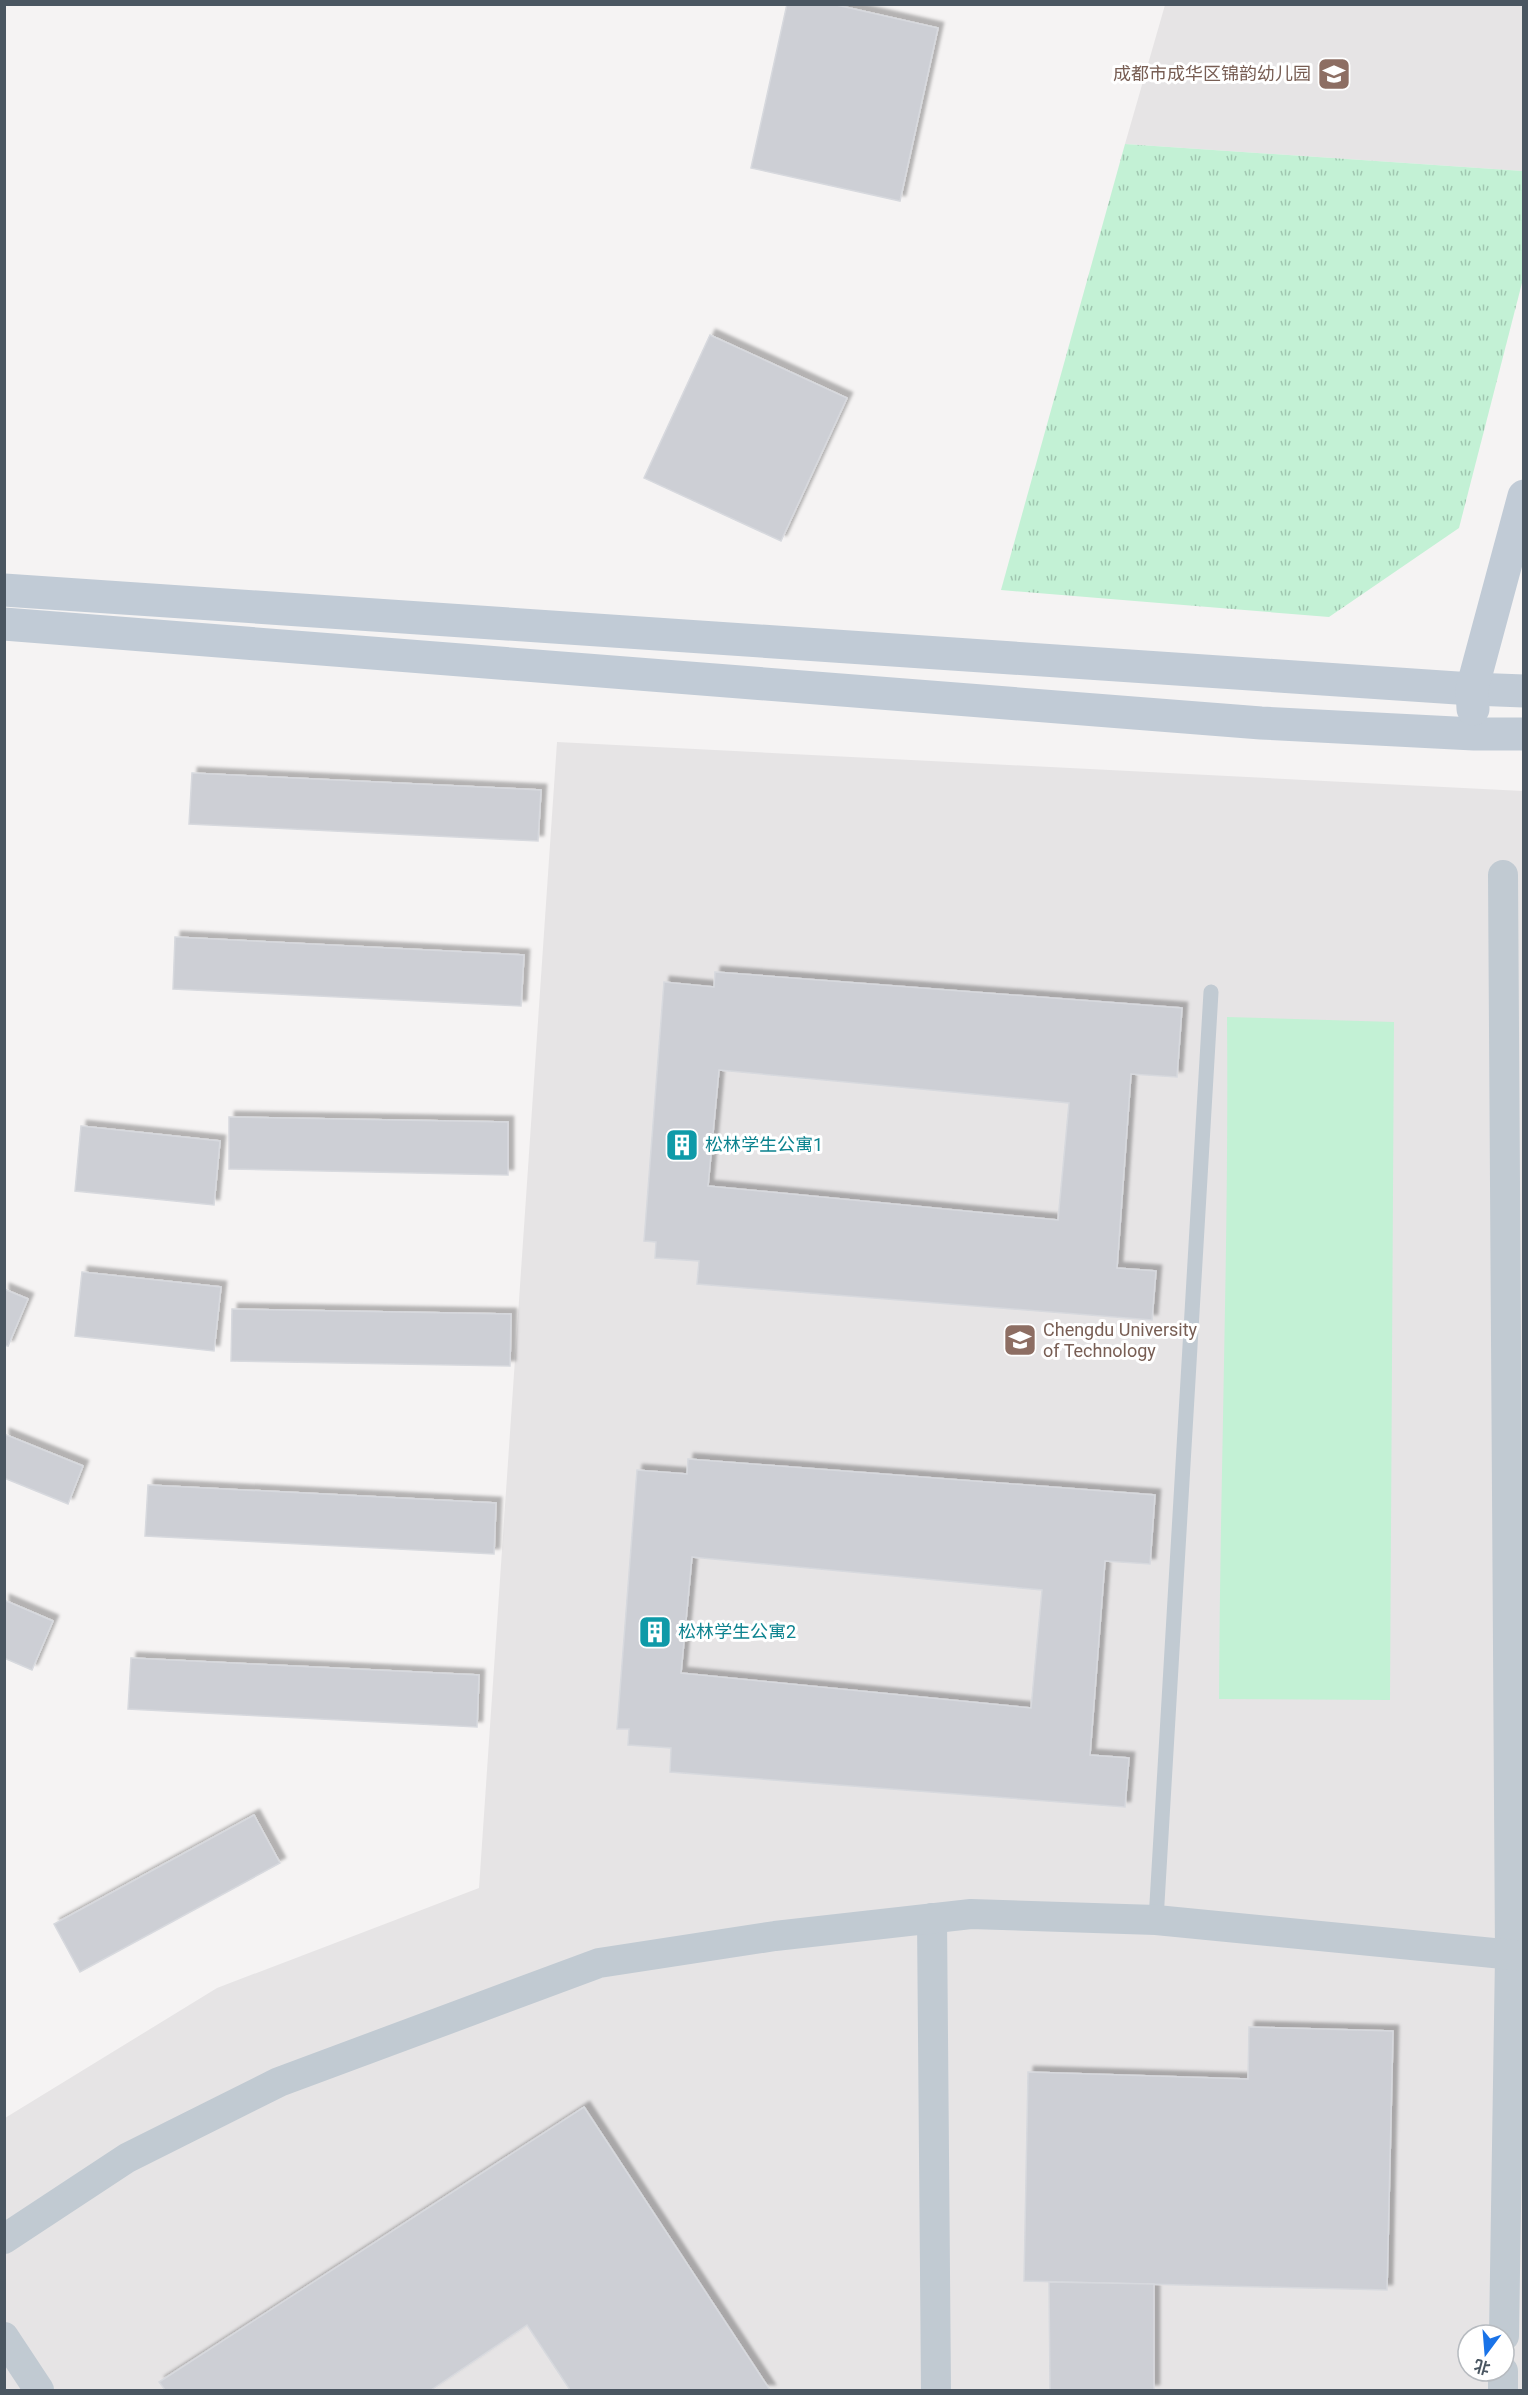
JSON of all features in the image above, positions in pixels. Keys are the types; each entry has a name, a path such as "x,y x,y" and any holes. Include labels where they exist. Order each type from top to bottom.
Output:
{"street":[{"path":"1474,734 1472,689 1524,496"},
{"path":"4,590 1472,689 1522,684 1523,734 1474,734 1261,723 4,624"},
{"path":"1503,874 1516,1956 1504,2323"},
{"path":"4,2239 127,2158 279,2082 598,1963 775,1936 971,1914 1156,1920 1516,1956"},
{"path":"932,1918 936,2391"},
{"path":"4,2337 39,2391"}],"lane":[{"path":"1156,1920 1211,992"}],"shaded area":[{"name":"成都市成华区锦韵幼儿园","path":"1165,5 1523,5 1523,171 1125,144"},
{"name":"Chengdu University of Technology","path":"557,742 1523,791 1523,2390 5,2390 5,2118 217,1988 479,1888"}],"green space":[{"path":"1125,144 1523,171 1523,279 1459,528 1329,617 1001,590"},
{"path":"1227,1017 1394,1022 1390,1700 1219,1699 1227,1187"}],"building":[{"path":"787,4 832,4 938,28 900,201 751,168"},
{"path":"710,335 847,398 781,541 644,478"},
{"path":"192,773 541,790 538,841 189,824"},
{"path":"175,937 524,955 521,1006 173,989"},
{"name":"松林学生公寓1","path":"715,972 1182,1008 1177,1077 1131,1074 1117,1268 1156,1271 1152,1320 697,1284 699,1261 655,1258 656,1242 644,1241 664,982 714,987","holes":["719,1070 1069,1103 1058,1220 708,1186"]},
{"path":"229,1117 508,1122 508,1175 229,1169"},
{"path":"81,1126 220,1141 214,1205 75,1191"},
{"path":"82,1272 221,1287 214,1351 75,1336"},
{"path":"4,1289 28,1299 8,1346 4,1345"},
{"path":"232,1309 511,1314 510,1366 231,1361"},
{"path":"4,1434 83,1466 68,1504 4,1478"},
{"name":"松林学生公寓2","path":"688,1459 1155,1495 1150,1564 1105,1561 1090,1755 1129,1758 1125,1807 670,1772 671,1748 628,1745 629,1729 617,1729 637,1470 687,1474","holes":["692,1557 1042,1590 1031,1708 681,1673"]},
{"path":"148,1485 496,1503 494,1554 145,1536"},
{"path":"4,1600 53,1621 32,1670 4,1658"},
{"path":"131,1658 479,1675 477,1727 128,1709"},
{"path":"254,1815 280,1863 80,1972 54,1924"},
{"path":"1249,2027 1393,2031 1387,2290 1024,2281 1028,2072 1248,2079"},
{"path":"584,2107 770,2390 570,2390 527,2325 431,2390 165,2390 159,2382"},
{"path":"1049,2282 1154,2284 1154,2390 1050,2390"}],"place":[{"name":"成都市成华区锦韵幼儿园","path":"1334,74"},
{"name":"松林学生公寓1","path":"682,1145"},
{"name":"Chengdu University of Technology","path":"1020,1340"},
{"name":"松林学生公寓2","path":"655,1632"}]}
